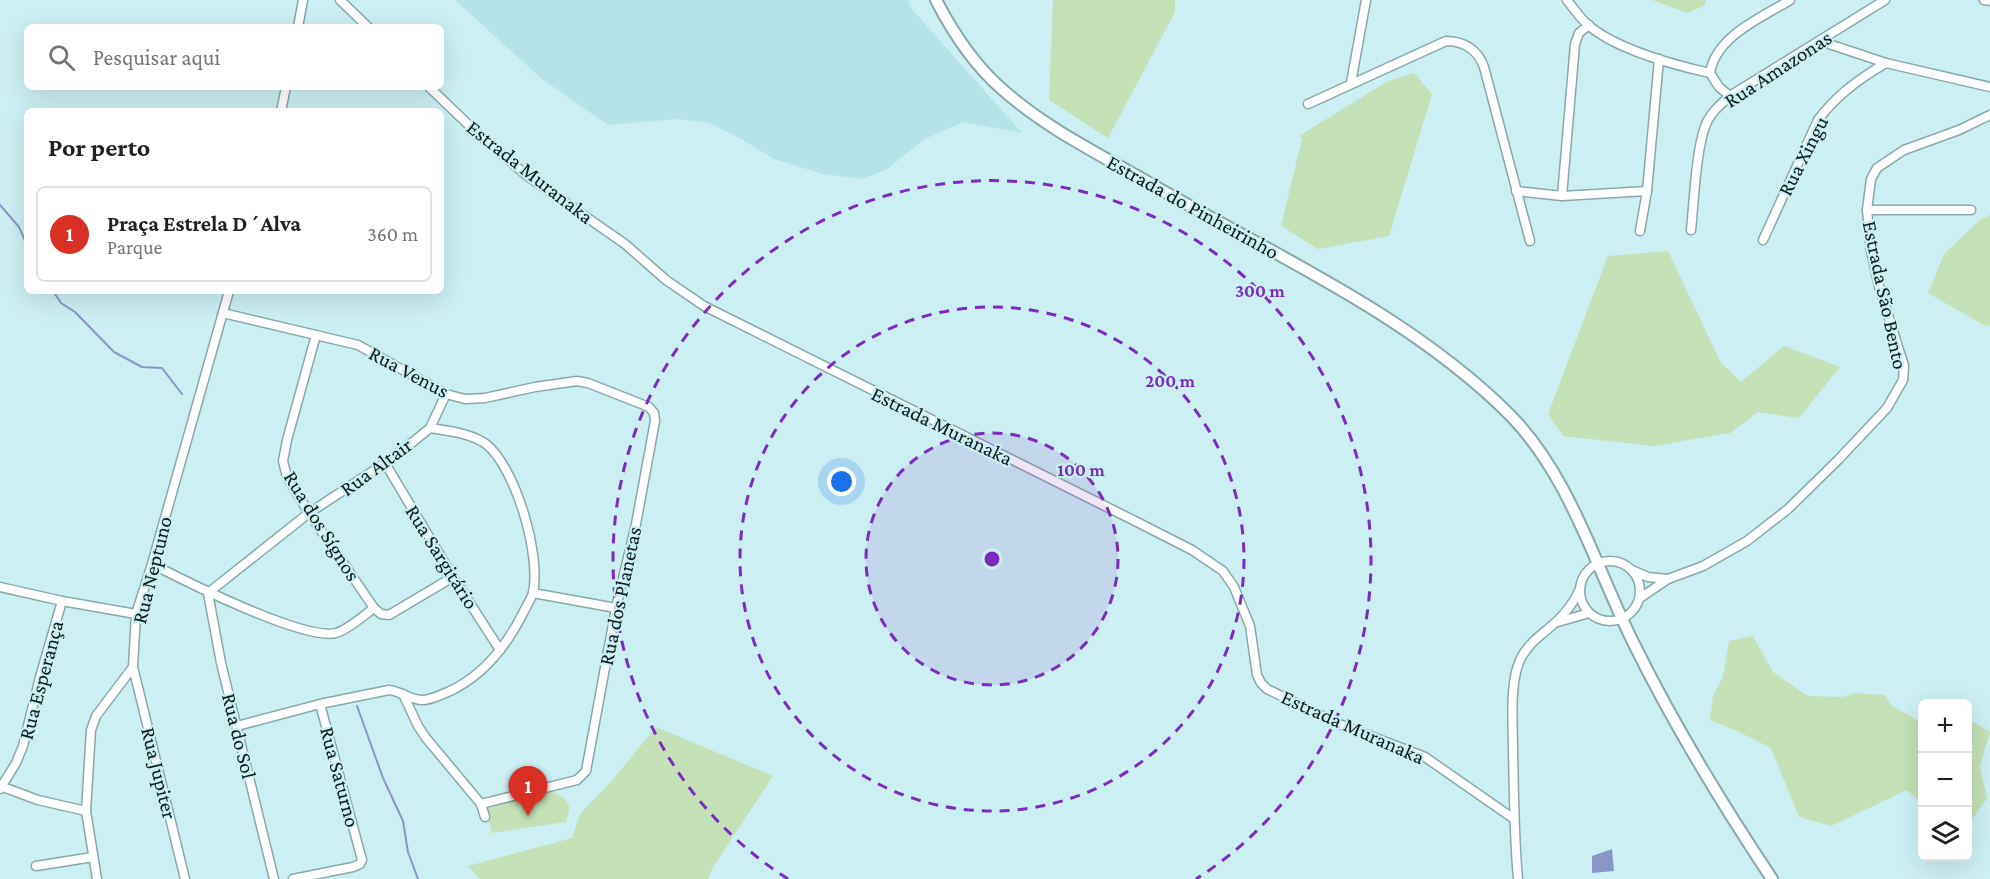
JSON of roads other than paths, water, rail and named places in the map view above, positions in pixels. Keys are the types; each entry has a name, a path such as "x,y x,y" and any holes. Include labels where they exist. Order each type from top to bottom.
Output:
{"main road":[{"name":"Estrada do Pinheirinho","path":"936,0 955,34 985,72 1001,89 1047,124 1204,215 1315,275 1424,342 1510,415 1533,442 1558,482 1657,690 1718,797 1772,879"}],"street":[{"path":"299,24 303,0"},
{"path":"340,0 365,24"},
{"path":"1351,83 1366,0"},
{"path":"1567,0 1589,25 1602,35 1659,59 1710,73 1719,87 1730,96"},
{"path":"1710,73 1714,58 1726,42 1790,0"},
{"name":"Rua Amazonas","path":"1691,230 1704,128 1718,106 1730,96 1885,0"},
{"path":"1984,0 1990,2"},
{"path":"1562,196 1575,44 1579,33 1589,25"},
{"path":"1308,104 1446,41 1459,42 1470,47 1479,56 1484,67 1530,241"},
{"path":"1820,41 1886,63 1990,87"},
{"path":"1640,231 1647,191 1659,59"},
{"name":"Rua Xingu","path":"1763,240 1818,120 1828,106 1842,93 1886,63"},
{"path":"282,108 285,90"},
{"name":"Estrada Muranaka","path":"432,90 526,175 625,244 666,280 704,306 1206,558 1222,571 1234,586 1251,626 1257,675 1267,689 1339,724 1425,758 1514,819"},
{"name":"Estrada São Bento","path":"1640,598 1668,579 1703,566 1748,541 1788,509 1873,423 1898,391 1903,380 1904,366 1871,251 1867,210 1871,179 1877,168 1889,158 1990,115"},
{"path":"1516,191 1562,196 1647,191"},
{"path":"1867,210 1971,210"},
{"name":"Rua Neptuno","path":"133,667 136,614 228,294"},
{"name":"Rua Venus","path":"223,313 369,350 446,394 465,399 485,399 535,387 577,381 588,383 649,407 654,413 655,421"},
{"name":"Rua dos Sígnos","path":"316,335 283,461 287,477 309,513 374,608"},
{"path":"446,394 429,428 477,439 488,446 494,454 513,486 528,524 533,555 533,593 616,608"},
{"name":"Rua dos Planetas","path":"481,804 577,780 586,771 616,608 636,524 655,421"},
{"name":"Rua Altair","path":"208,592 309,513 385,463 429,428"},
{"name":"Rua Sargitário","path":"385,463 500,650"},
{"path":"1518,879 1514,819 1513,724 1516,676 1521,659 1528,646 1571,607 1583,579 1597,564 1606,561 1616,562 1648,577 1668,579"},
{"path":"152,564 208,592 279,620 321,633 339,631 374,608 381,614 388,615 453,577"},
{"path":"1580,588 1584,605 1589,613 1604,621 1622,619 1637,607 1640,598 1638,579 1633,571"},
{"path":"0,587 136,614"},
{"name":"Rua do Sol","path":"208,592 221,663 274,879"},
{"name":"Rua Saturno","path":"293,879 353,867 362,862 362,854 320,704 389,690 418,700 438,696 475,677 513,632 533,593"},
{"name":"Rua Esperança","path":"0,787 16,763 23,746 62,601"},
{"path":"1555,623 1589,613"},
{"path":"98,879 86,811 91,730 100,710 133,667"},
{"name":"Rua Jupiter","path":"133,667 185,879"},
{"path":"403,694 418,726 481,804 485,817"},
{"path":"237,726 320,704"},
{"path":"0,787 38,800 86,811"},
{"path":"36,866 93,857"}],"water":[{"path":"1612,849 1614,871 1592,873 1592,856"}],"waterway":[{"path":"0,205 19,227 24,238"},
{"path":"55,294 61,303 75,312 114,352 142,367 162,368 182,394"},
{"path":"357,706 383,778 403,821 408,852 418,879"}],"place":[{"name":"Praça Estrela D´Alva","path":"528,816"}]}
